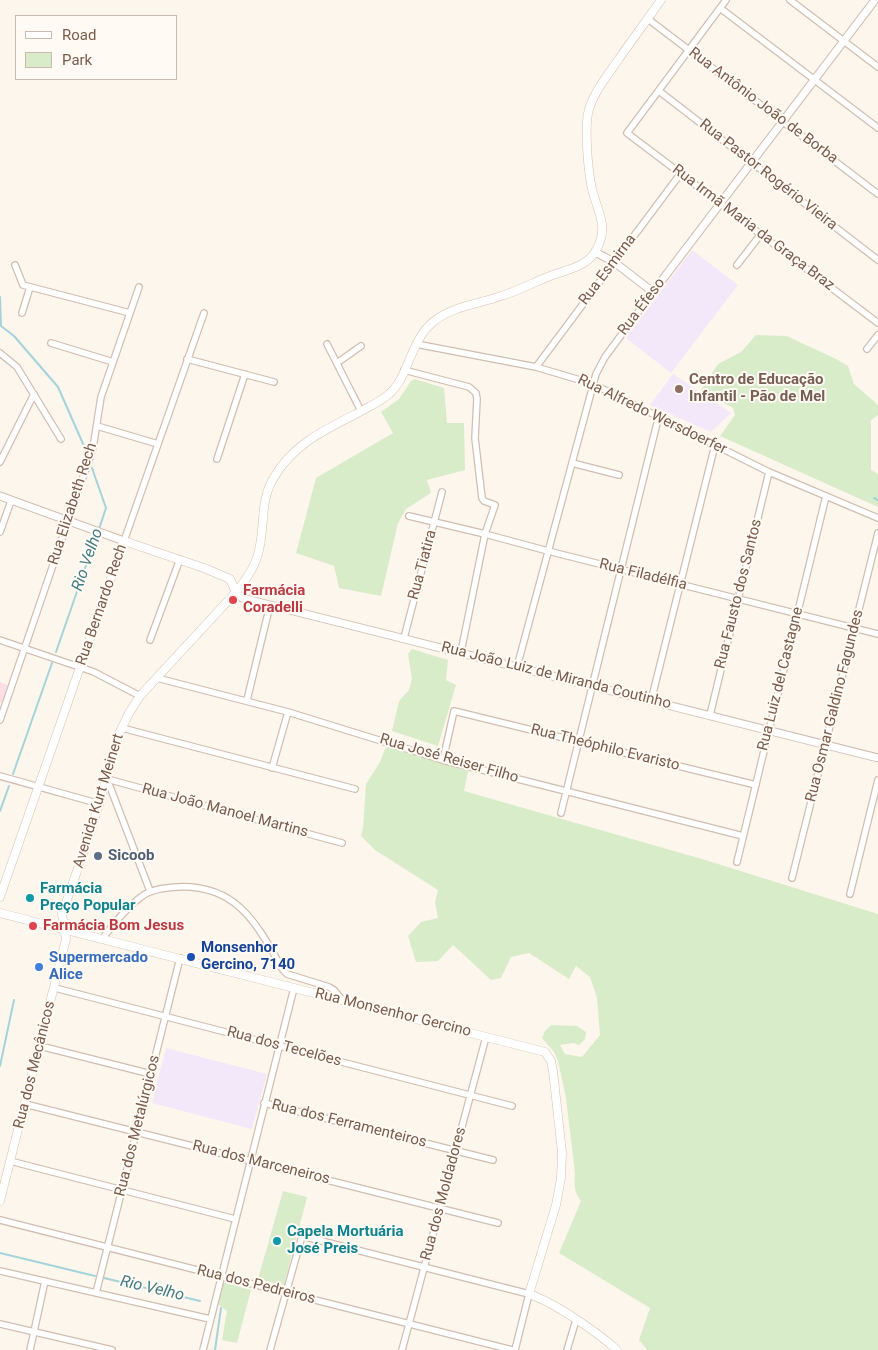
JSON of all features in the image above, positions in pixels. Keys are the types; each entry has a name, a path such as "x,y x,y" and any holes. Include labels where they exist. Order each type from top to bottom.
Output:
{"main road":[{"path":"124,541 180,559 230,579 242,578 251,571 260,549 263,509 267,490 280,467 312,436 390,394 398,384 416,344 428,327 446,314 511,293 587,261 595,252 602,235 602,222 590,178 589,109 599,88 660,0"},
{"name":"Rua Bernardo Rech","path":"0,897 124,541"},
{"name":"Avenida Kurt Meinert","path":"65,929 62,914 100,804 122,728 133,705 236,592 251,571"},
{"path":"230,579 236,592"},
{"name":"Rua Monsenhor Gercino","path":"0,913 545,1052 551,1061 562,1152 561,1178 556,1205 530,1294"},
{"name":"Rua dos Mecânicos","path":"0,1201 55,988 66,939 65,929"},
{"path":"530,1294 546,1301 576,1320 617,1350"}],"street":[{"path":"659,91 726,0"},
{"path":"790,0 878,67"},
{"name":"Rua Éfeso","path":"517,667 599,365 875,0"},
{"path":"720,8 878,128"},
{"name":"Rua Antônio João de Borba","path":"648,18 878,194"},
{"name":"Rua Irmã Maria da Graça Braz","path":"659,91 627,132 878,323"},
{"name":"Rua Pastor Rogério Vieira","path":"659,91 878,260"},
{"name":"Rua Esmirna","path":"536,367 681,173"},
{"path":"737,265 761,234"},
{"path":"595,252 614,262 653,292"},
{"path":"15,265 23,285 130,313"},
{"path":"22,314 30,287"},
{"name":"Rua Elizabeth Rech","path":"0,720 93,448 99,404 139,287"},
{"name":"Rua Bernardo Rech","path":"124,541 204,313"},
{"path":"867,349 878,335"},
{"path":"51,343 113,362"},
{"path":"328,344 361,411"},
{"name":"Rua Alfredo Wersdoerfer","path":"416,344 536,367 593,384 659,415 769,472 878,518"},
{"path":"336,362 361,346"},
{"path":"0,353 17,367 61,439"},
{"path":"187,359 274,382"},
{"path":"404,370 469,387 476,393 475,438 482,498 484,501 495,505 485,534 461,652"},
{"path":"217,459 245,374"},
{"path":"0,462 34,394"},
{"path":"561,813 659,415"},
{"path":"97,426 158,444"},
{"path":"651,700 715,445"},
{"path":"572,463 619,475"},
{"name":"Rua Fausto dos Santos","path":"710,715 769,472"},
{"name":"Rua Tiatira","path":"404,638 442,492"},
{"path":"0,496 124,541"},
{"name":"Rua Luiz del Castagne","path":"737,862 826,496"},
{"path":"0,532 11,501"},
{"name":"Rua Filadélfia","path":"408,516 878,634"},
{"name":"Rua Osmar Galdino Fagundes","path":"792,878 878,533"},
{"path":"150,640 180,559"},
{"name":"Rua João Luiz de Miranda Coutinho","path":"236,592 242,598 878,758"},
{"path":"247,700 270,605"},
{"path":"0,640 80,667 140,696"},
{"name":"Rua José Reiser Filho","path":"157,678 247,700 443,760 743,836"},
{"name":"Rua Theóphilo Evaristo","path":"443,760 454,711 756,785"},
{"path":"272,768 288,712"},
{"path":"122,728 355,790"},
{"path":"0,776 100,804"},
{"path":"107,779 150,891"},
{"name":"Rua João Manoel Martins","path":"107,779 342,843"},
{"path":"850,894 878,780"},
{"path":"102,938 130,906 150,891 193,887 209,890 226,897 253,919 283,970 293,976 334,990 343,1000"},
{"name":"Rua dos Metalúrgicos","path":"96,1293 180,958"},
{"name":"Rua dos Tecelões","path":"55,988 512,1106"},
{"path":"203,1350 294,988"},
{"name":"Rua dos Moldadores","path":"402,1350 486,1037"},
{"path":"40,1046 151,1074"},
{"name":"Rua dos Ferramenteiros","path":"264,1103 493,1160"},
{"name":"Rua dos Marceneiros","path":"25,1104 498,1222"},
{"path":"10,1161 235,1219"},
{"name":"Rua dos Pedreiros","path":"0,1220 513,1350"},
{"path":"270,1350 302,1236 530,1294 513,1350"},
{"path":"0,1271 210,1320"},
{"path":"30,1350 45,1281"},
{"path":"567,1350 576,1320"},
{"path":"0,1324 112,1350"}],"shaded area":[{"path":"692,250 738,285 671,373 626,338"},
{"name":"Centro de Educação Infantil - Pão de Mel","path":"673,374 731,413 711,432 650,405"},
{"path":"0,682 8,685 2,703 0,702"},
{"path":"166,1048 267,1074 252,1129 152,1103"}],"green space":[{"path":"756,335 787,336 836,359 848,366 854,384 878,405 878,415 871,420 871,470 878,474 878,507 720,436 735,415 733,408 701,390 718,364 741,352"},
{"path":"415,379 444,388 447,423 464,423 465,470 427,480 431,493 406,509 398,523 381,596 339,588 334,566 296,553 316,478 393,433 381,412 399,399 411,381"},
{"path":"412,649 448,660 446,680 456,685 438,746 392,731 399,701 409,690 412,679 408,654"},
{"path":"394,747 468,771 464,791 702,859 878,914 878,1350 647,1350 639,1340 650,1308 559,1253 581,1201 575,1188 566,1098 558,1061 554,1052 542,1038 545,1031 551,1025 577,1026 586,1032 585,1039 579,1045 574,1043 560,1045 565,1054 582,1057 600,1035 597,998 590,977 576,966 569,979 529,953 511,957 501,978 491,980 453,945 438,961 416,962 408,936 421,922 438,918 435,902 438,890 375,850 361,836 366,784 380,762 385,749"},
{"path":"283,1191 307,1197 284,1285 258,1279"},
{"path":"223,1282 251,1290 237,1343 222,1340 227,1311 218,1304"}],"waterway":[{"name":"Rio Velho","path":"0,297 1,326 14,336 58,387 84,446"},
{"name":"Rio Velho","path":"92,468 106,508 99,529"},
{"path":"874,498 878,500"},
{"name":"Rio Velho","path":"56,652 97,534"},
{"name":"Rio Velho","path":"13,774 52,663"},
{"name":"Rio Velho","path":"0,811 9,786"},
{"name":"Rio Velho","path":"0,1066 14,1000"},
{"name":"Rio Velho","path":"0,1253 95,1276"},
{"name":"Rio Velho","path":"104,1278 200,1301"},
{"name":"Rio Velho","path":"215,1350 221,1308"}],"place":[{"name":"Centro de Educação Infantil - Pão de Mel","path":"679,389"},
{"name":"Farmácia Coradelli","path":"233,600"},
{"name":"Sicoob","path":"98,856"},
{"name":"Farmácia Preço Popular","path":"30,898"},
{"name":"Farmácia Bom Jesus","path":"33,926"},
{"name":"Monsenhor Gercino, 7140","path":"191,957"},
{"name":"Supermercado Alice","path":"39,967"},
{"name":"Capela Mortuária José Preis","path":"277,1241"}]}
